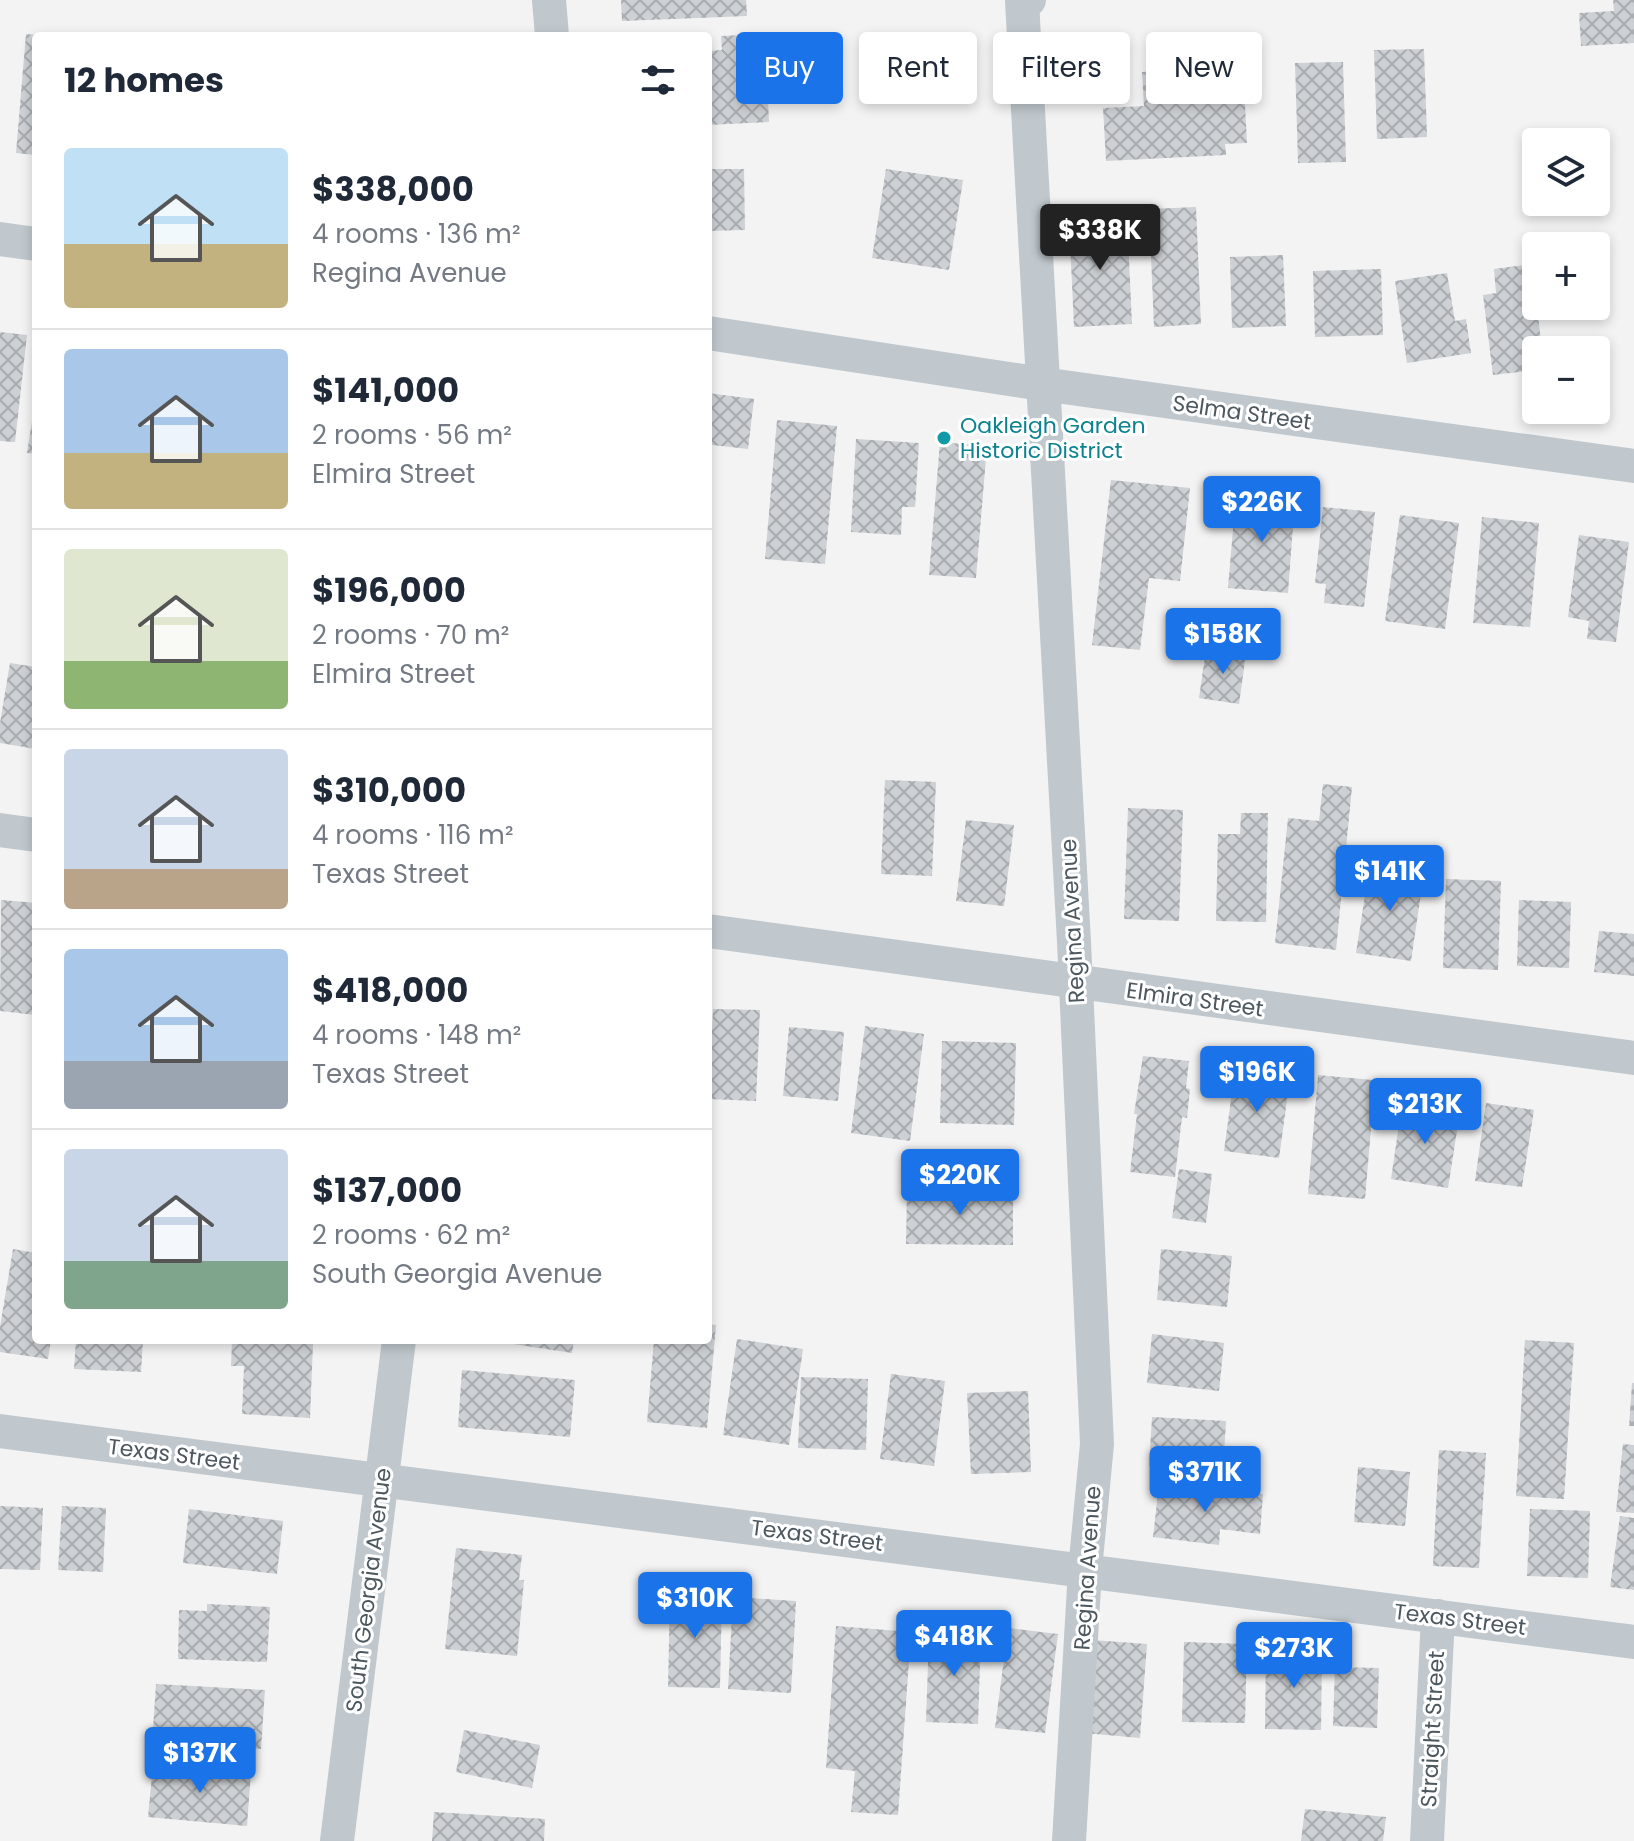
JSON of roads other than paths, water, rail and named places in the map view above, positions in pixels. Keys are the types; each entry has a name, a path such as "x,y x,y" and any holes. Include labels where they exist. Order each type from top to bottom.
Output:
{"street":[{"path":"549,0 552,32"},
{"path":"1022,1 1029,0"},
{"name":"Regina Avenue","path":"1022,1 1076,983 1097,1444 1085,1570 1069,1841"},
{"path":"0,239 32,243"},
{"name":"Selma Street","path":"712,334 1042,384 1634,466"},
{"path":"0,830 32,834"},
{"name":"Elmira Street","path":"712,932 1634,1058"},
{"name":"South Georgia Avenue","path":"337,1841 399,1344"},
{"name":"Texas Street","path":"0,1431 1634,1642"},
{"name":"Straight Street","path":"1427,1841 1438,1616"}],"place":[{"name":"Oakleigh Garden Historic District","path":"944,438"}]}
